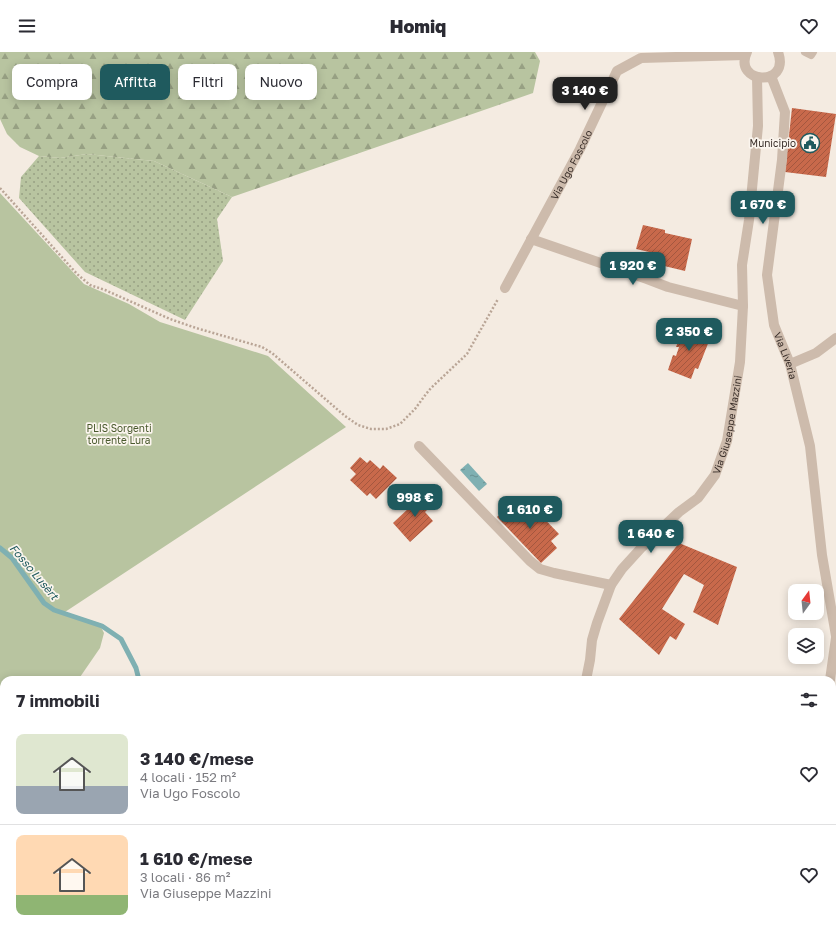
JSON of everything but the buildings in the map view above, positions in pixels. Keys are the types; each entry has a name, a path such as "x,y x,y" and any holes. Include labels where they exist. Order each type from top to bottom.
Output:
{"street":[{"path":"746,54 745,61 748,71 757,77 766,78 775,73 778,68 780,63 779,53"},
{"name":"Via Ugo Foscolo","path":"505,288 580,149 617,71 641,58 746,54"},
{"name":"Via Liveria","path":"771,76 784,112 782,160 768,276 774,325 790,364 810,446 822,555 836,637 831,676"},
{"name":"Via Giuseppe Mazzini","path":"587,676 592,640 611,585 622,569 642,547 678,512 698,498 715,475 727,441 740,362 743,306 742,265 749,220 758,126 757,77"},
{"path":"531,239 668,287 743,306"},
{"path":"790,364 816,354 836,338"},
{"path":"419,446 530,561 540,569 611,585"}],"lane":[{"path":"805,52 811,55 813,52"}],"path":[{"path":"0,188 77,274 90,284 170,319 262,347 272,353 345,416 358,425 371,429 386,429 400,424 415,409 431,388 466,354 505,288"}],"green space":[{"path":"0,52 535,52 540,61 533,93 232,197 154,161 87,154 60,158 39,156 20,147 7,134 0,119"},
{"path":"87,154 154,161 232,197 217,219 223,261 185,320 85,272 19,198 21,177 39,156 60,158"},
{"name":"PLIS Sorgenti torrente Lura","path":"0,193 84,284 129,304 160,322 268,356 346,427 65,612 99,623 104,633 100,648 81,676 0,676"}],"water":[{"path":"468,463 487,484 479,491 460,470"}],"waterway":[{"name":"Fosso Lusèrt","path":"0,548 12,558 44,603 54,610 102,626 121,639 136,668 138,676"}],"place":[{"name":"Municipio","path":"810,143"}]}
